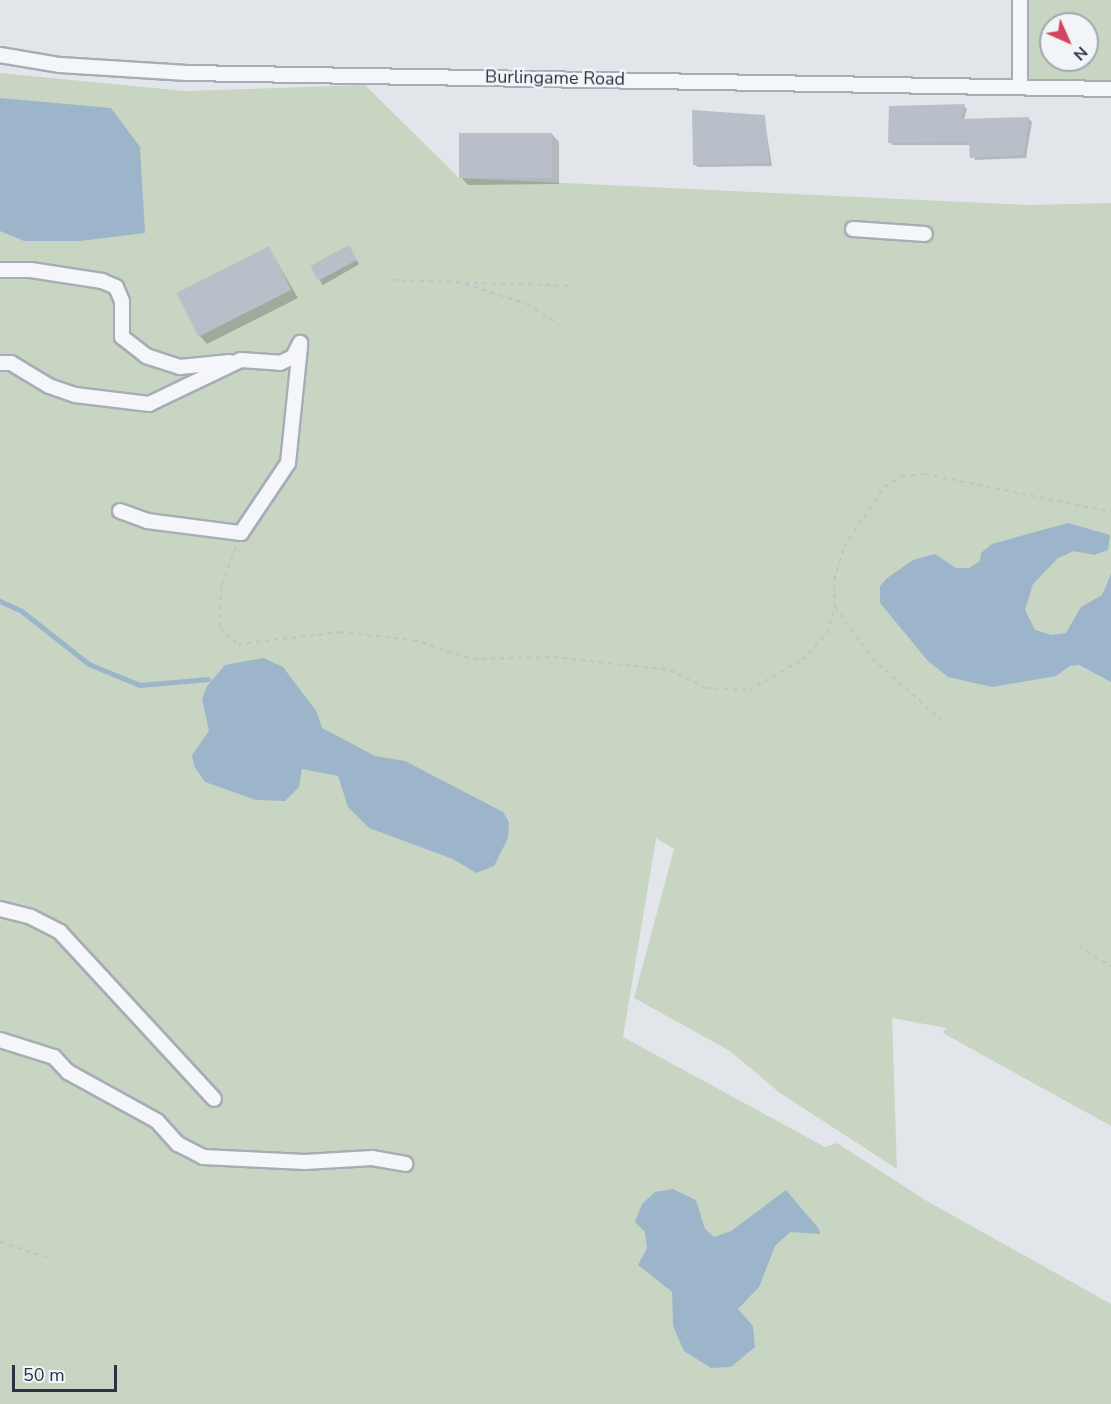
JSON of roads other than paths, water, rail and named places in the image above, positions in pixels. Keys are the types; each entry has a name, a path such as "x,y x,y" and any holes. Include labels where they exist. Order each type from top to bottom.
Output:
{"street":[{"path":"1020,0 1020,87"},
{"name":"Burlingame Road","path":"0,55 60,65 188,73 1111,89"},
{"path":"853,229 925,234"},
{"path":"0,270 31,270 102,281 116,287 122,301 122,337 146,356 180,367 241,360 280,363 293,357 300,343 288,463 241,533 147,521 120,511"},
{"path":"0,363 12,363 49,386 75,395 149,404 241,360"},
{"path":"0,909 31,917 60,932 214,1099"},
{"path":"0,1040 54,1057 68,1072 157,1121 178,1144 203,1157 305,1162 372,1158 405,1164"}],"water":[{"path":"0,98 111,108 140,147 145,233 80,241 24,241 0,231"},
{"path":"1068,523 1110,535 1108,550 1094,555 1074,551 1058,558 1033,584 1025,610 1035,630 1052,635 1066,633 1081,607 1102,595 1111,574 1111,682 1079,665 1070,666 1056,676 992,687 948,677 928,661 880,603 880,586 887,578 913,560 935,554 956,568 969,568 980,561 981,553 992,544"},
{"path":"263,658 283,667 317,712 322,728 375,756 405,761 503,812 509,822 508,838 494,866 476,873 453,859 369,828 348,807 338,776 302,769 299,787 285,801 256,800 205,782 194,766 192,755 209,731 202,699 207,686 225,665"},
{"path":"673,1189 696,1200 705,1229 714,1237 731,1231 786,1190 819,1229 820,1234 790,1232 775,1246 759,1287 738,1309 753,1326 755,1347 731,1367 711,1368 684,1351 673,1326 672,1292 638,1265 647,1248 645,1232 635,1222 642,1204 655,1192"}],"waterway":[{"path":"0,601 22,611 89,664 140,685 208,679"}]}
